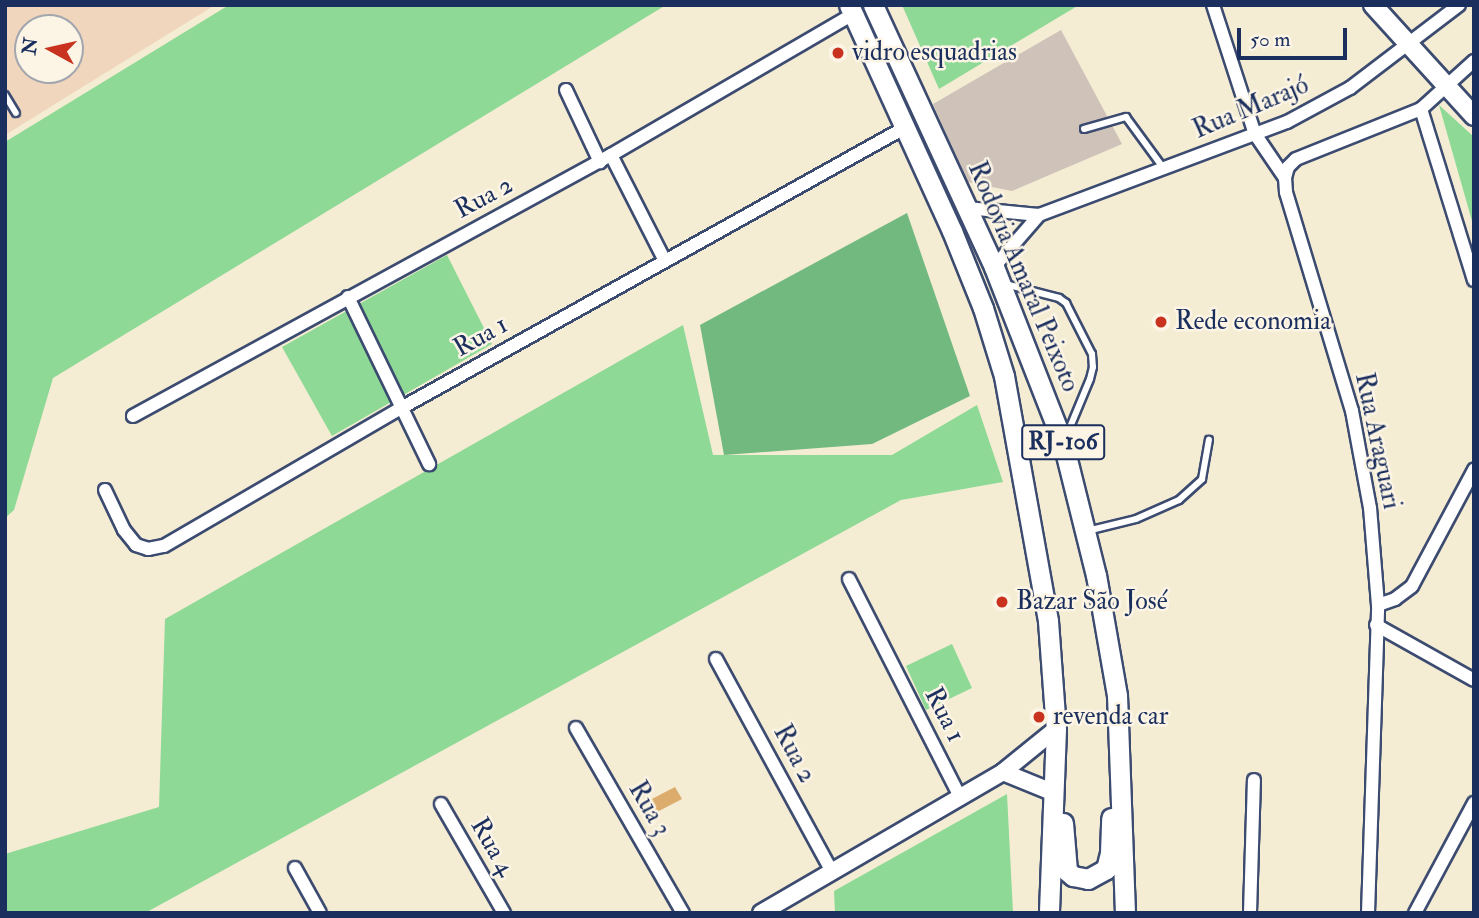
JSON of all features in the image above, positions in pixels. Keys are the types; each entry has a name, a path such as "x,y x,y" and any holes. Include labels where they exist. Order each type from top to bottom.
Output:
{"highway":[{"name":"Rodovia Amaral Peixoto","path":"873,5 997,275 1063,443 1087,540 1117,695 1125,913"},
{"name":"Rodovia Amaral Peixoto","path":"851,10 978,295 1004,376 1048,621 1056,729 1049,913"},
{"path":"1048,621 1059,646 1065,709 1065,860 1067,871 1073,876 1088,879 1106,869 1110,853 1112,791 1106,689 1089,588 1087,540"}],"main road":[{"path":"1373,5 1474,116"}],"street":[{"path":"1213,5 1255,134 1286,178"},
{"name":"Rua Marajó","path":"967,208 1039,215 1287,122 1350,88 1459,5"},
{"name":"Rua 2","path":"133,416 605,159 851,10"},
{"path":"1286,178 1288,167 1296,159 1421,109 1474,61"},
{"path":"566,90 665,261"},
{"path":"1421,109 1474,280"},
{"name":"Rua 1","path":"105,490 124,530 136,545 148,549 164,545 402,407 904,128"},
{"name":"Rua Araguari","path":"1286,178 1286,192 1352,411 1370,508 1378,605 1368,913"},
{"name":"Rua Marajó","path":"997,275 1039,215"},
{"path":"348,297 429,464"},
{"path":"1378,605 1395,599 1412,586 1474,470"},
{"name":"Rua 1","path":"849,579 960,797"},
{"path":"1376,625 1474,680"},
{"name":"Rua 2","path":"716,659 832,872"},
{"name":"Rua 3","path":"576,728 683,913"},
{"path":"761,913 1003,772 1056,729"},
{"path":"1003,772 1052,792"},
{"path":"1250,913 1254,780"},
{"path":"1415,913 1474,803"},
{"name":"Rua 4","path":"441,804 504,913"},
{"path":"295,868 320,913"}],"lane":[{"path":"5,95 16,113"},
{"path":"1084,129 1126,117 1164,169"},
{"path":"997,275 1066,303 1091,354 1093,367 1090,379 1063,443"},
{"path":"1087,540 1179,500 1202,479 1209,440"}],"shaded area":[{"path":"5,5 215,5 5,135"},
{"path":"1061,30 1122,144 1012,191 967,182 933,104"}],"green space":[{"path":"229,5 666,5 53,378 14,510 5,518 5,142"},
{"path":"902,5 1079,5 939,89"},
{"path":"1439,105 1474,137 1474,228"},
{"path":"907,213 970,396 872,444 724,455 700,325"},
{"path":"447,255 492,344 332,436 282,347"},
{"path":"683,325 713,455 892,455 977,405 1003,482 901,500 145,913 5,913 5,854 159,807 165,619"},
{"path":"952,644 972,688 926,710 906,666"},
{"path":"1007,794 1013,913 835,913 834,891"}],"building":[{"path":"675,787 682,799 653,814 646,802"}],"place":[{"name":"vidro esquadrias","path":"838,53"},
{"name":"Rede economia","path":"1161,322"},
{"name":"Bazar São José","path":"1002,602"},
{"name":"revenda car","path":"1039,717"}]}
